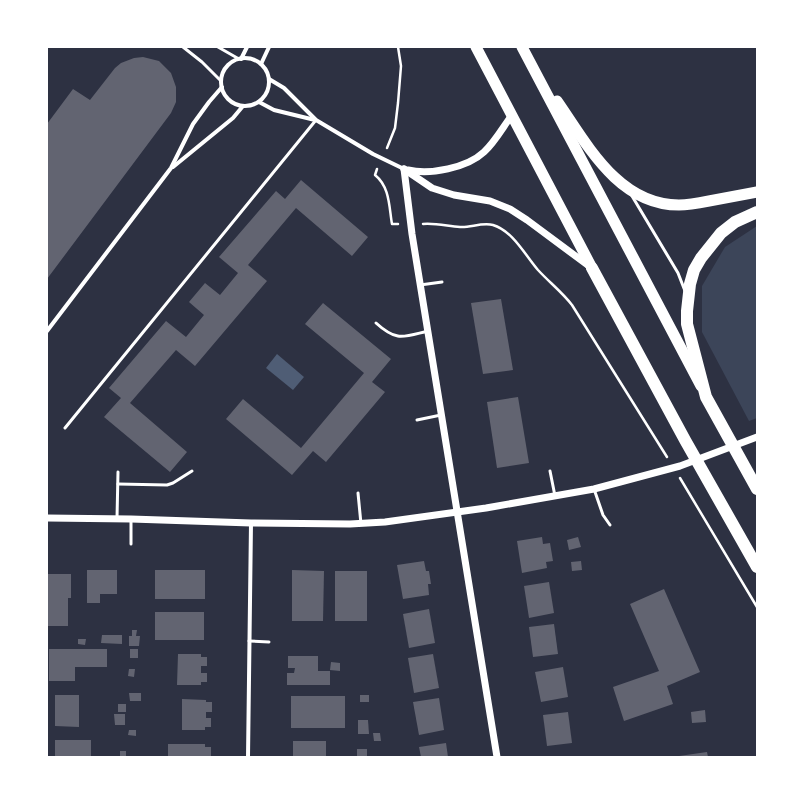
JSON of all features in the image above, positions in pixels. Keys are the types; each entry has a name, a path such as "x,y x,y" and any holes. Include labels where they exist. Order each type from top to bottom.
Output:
{"highway":[{"path":"476,47 677,426 757,567"},
{"path":"522,47 706,397 757,488"},
{"path":"531,65 602,165 628,190 653,201 678,205 692,204 757,192"},
{"path":"706,397 687,324 690,284 694,270 701,258 721,232 734,222 757,212"}],"street":[{"path":"240,59 247,47"},
{"path":"262,64 269,47"},
{"path":"248,58 262,64 269,79 268,92 259,102 249,106 243,106 232,102 224,93 221,82 222,74 226,67 232,62 240,59 248,58"},
{"path":"269,79 284,88 316,120 373,154 404,169 432,188 454,195 490,202 510,209 592,268"},
{"path":"47,331 171,168 193,124 208,102 222,87"},
{"path":"259,102 274,110 316,120"},
{"path":"171,168 233,118 243,106"},
{"path":"404,169 424,172 444,170 477,158 489,147 512,115"},
{"path":"404,169 420,286 497,757"},
{"path":"47,518 361,524 458,512 613,485 680,466 757,438"},
{"path":"248,757 251,523"}],"lane":[{"path":"182,47 202,62 221,82"},
{"path":"218,47 240,59"},
{"path":"65,428 316,120"},
{"path":"628,190 678,273 688,298"},
{"path":"420,286 442,282"},
{"path":"376,323 387,333 402,337 428,331"},
{"path":"417,420 442,415"},
{"path":"118,484 167,485 192,471"},
{"path":"550,471 555,496"},
{"path":"117,519 118,472"},
{"path":"594,489 603,515 610,526"},
{"path":"358,493 361,524"},
{"path":"131,519 131,544"},
{"path":"249,641 269,642"}],"path":[{"path":"393,135 401,66 398,47"},
{"path":"375,175 385,187 392,224"},
{"path":"434,223 460,227 486,224 492,225 499,228 511,237 538,270 557,287 572,305 670,463"},
{"path":"678,476 757,607"}],"shaded area":[{"path":"757,226 757,418 749,421 702,332 702,286 725,247"},
{"path":"277,354 304,377 293,390 266,368"}],"building":[{"path":"143,57 159,61 171,73 176,87 176,102 171,113 47,279 47,124 73,89 90,100 115,68 121,63 134,58"},
{"path":"301,180 368,237 352,256 296,208 248,265 267,281 195,366 176,350 130,403 187,452 170,472 104,417 121,398 109,388 166,321 186,337 204,315 189,302 205,283 220,295 238,273 219,257 276,191 285,199"},
{"path":"501,299 513,370 483,374 471,303"},
{"path":"323,303 391,359 372,382 385,392 326,462 313,451 292,475 226,419 243,399 301,448 364,373 305,324"},
{"path":"518,397 529,463 497,468 487,402"},
{"path":"542,537 543,544 550,543 553,561 546,562 547,568 522,573 517,541"},
{"path":"578,537 581,547 569,550 567,540"},
{"path":"424,561 426,571 429,571 431,584 428,584 429,595 403,599 397,565"},
{"path":"581,561 582,570 572,571 571,562"},
{"path":"87,570 117,570 117,594 100,594 100,603 87,603"},
{"path":"155,570 205,570 205,599 155,599"},
{"path":"292,570 324,571 323,621 292,621"},
{"path":"335,571 367,571 367,621 335,621"},
{"path":"47,574 71,574 71,598 68,598 68,626 47,626"},
{"path":"549,582 554,613 529,618 524,586"},
{"path":"664,589 700,672 667,686 673,704 624,721 613,687 659,671 630,604"},
{"path":"429,609 435,643 409,648 403,614"},
{"path":"155,612 204,612 204,640 155,640"},
{"path":"554,624 558,654 533,657 529,627"},
{"path":"132,630 137,630 136,636 140,636 139,646 129,646 129,636 132,636"},
{"path":"102,635 122,635 122,644 101,643"},
{"path":"78,639 86,639 85,645 78,644"},
{"path":"49,649 107,649 107,667 75,667 75,681 49,681"},
{"path":"130,649 138,649 138,658 130,658"},
{"path":"178,654 201,654 201,657 207,657 207,666 201,666 201,673 207,673 207,682 201,682 201,685 177,685"},
{"path":"433,654 439,688 414,693 408,658"},
{"path":"288,656 318,656 318,671 330,671 330,685 287,685 287,673 294,673 295,668 288,668"},
{"path":"331,662 340,663 340,671 330,670"},
{"path":"563,667 568,697 541,702 535,672"},
{"path":"129,669 135,669 134,677 128,676"},
{"path":"129,693 141,693 141,701 130,701"},
{"path":"55,695 79,695 79,727 55,726"},
{"path":"360,695 369,695 369,702 360,702"},
{"path":"291,696 345,696 345,728 291,728"},
{"path":"439,698 444,730 419,735 413,702"},
{"path":"182,699 206,700 206,702 212,702 212,712 206,712 206,718 211,718 211,727 205,727 205,730 182,730"},
{"path":"118,704 126,704 126,712 118,712"},
{"path":"705,710 706,722 692,723 691,712"},
{"path":"568,712 572,743 547,746 543,715"},
{"path":"114,714 125,714 125,725 115,725"},
{"path":"358,720 368,720 369,734 358,734"},
{"path":"129,730 136,730 136,736 128,735"},
{"path":"373,733 380,733 381,741 374,741"},
{"path":"55,740 91,740 91,757 55,757"},
{"path":"293,741 326,741 326,757 293,757"},
{"path":"446,743 448,757 421,757 419,747"},
{"path":"168,744 205,744 205,747 211,747 211,756 168,757"},
{"path":"357,749 367,749 367,757 357,757"},
{"path":"120,751 126,751 126,757 120,757"},
{"path":"707,752 708,757 679,757 679,756"}]}
